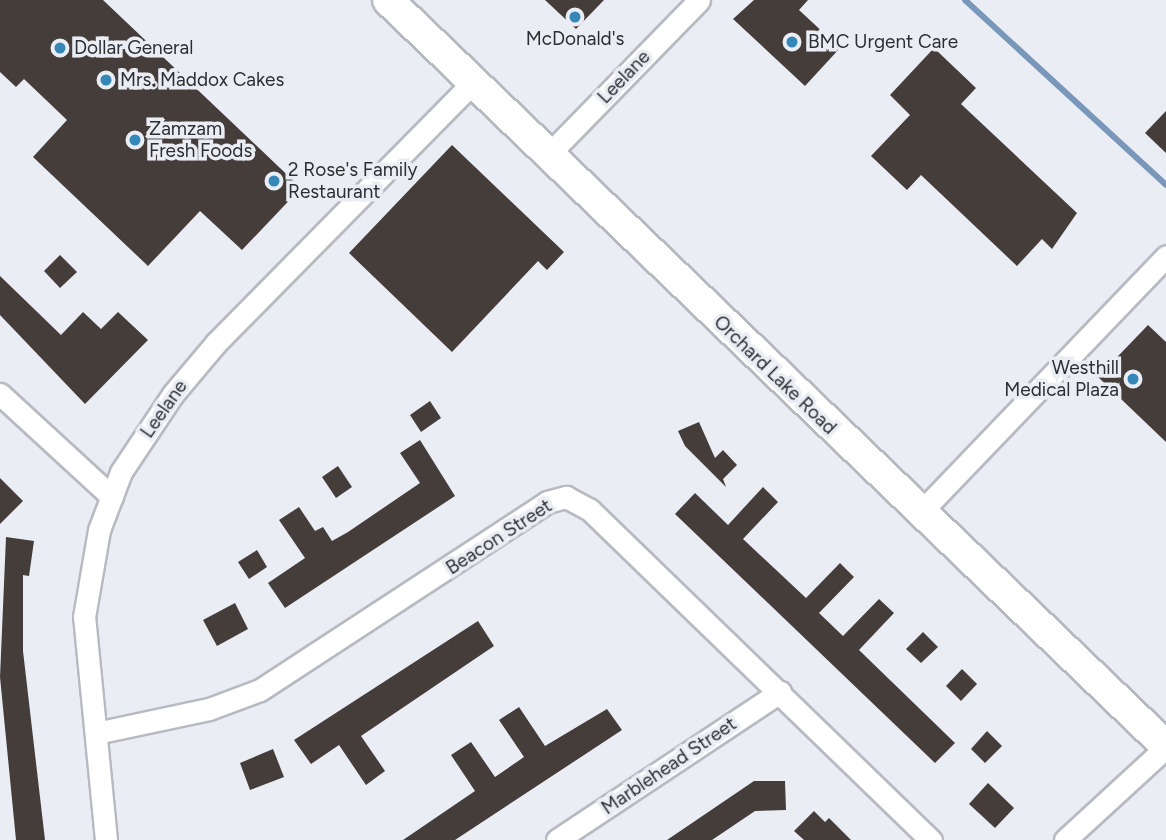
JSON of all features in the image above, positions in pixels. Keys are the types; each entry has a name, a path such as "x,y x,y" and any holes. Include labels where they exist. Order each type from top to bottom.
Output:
{"main road":[{"name":"Orchard Lake Road","path":"388,0 919,513 1166,747"}],"street":[{"name":"Leelane","path":"548,155 699,0"},
{"name":"Leelane","path":"106,840 84,617 112,498 173,394 216,343 473,82"},
{"path":"919,513 1166,256"},
{"path":"0,394 112,498"},
{"name":"Beacon Street","path":"96,733 209,709 260,690 547,502 566,497 590,510 931,840"},
{"name":"Marblehead Street","path":"557,840 780,692"},
{"path":"1065,840 1166,747"}],"building":[{"path":"0,0 103,0 301,188 242,250 200,211 148,266 33,157 67,120 24,79 16,87 0,72"},
{"name":"McDonald's","path":"545,0 604,0 576,29"},
{"name":"BMC Urgent Care","path":"754,0 808,0 799,10 840,48 805,86 733,19"},
{"path":"934,48 976,88 961,104 1077,213 1052,249 1042,239 1017,266 921,175 907,190 871,156 910,115 890,95"},
{"path":"1166,111 1166,153 1145,133"},
{"path":"452,145 564,252 547,270 538,261 452,352 349,253"},
{"path":"60,255 77,272 60,288 44,271"},
{"path":"0,276 61,335 83,312 101,329 118,312 148,340 85,404 0,315"},
{"name":"Westhill Medical Plaza","path":"1148,325 1166,342 1166,442 1098,377"},
{"path":"430,401 441,418 421,432 410,415"},
{"path":"699,422 715,458 723,450 737,465 723,479 726,487 685,446 678,431"},
{"path":"420,440 455,496 285,608 268,583 305,558 279,520 299,507 315,531 323,527 332,541 348,532 420,483 400,453"},
{"path":"338,466 352,487 336,498 322,477"},
{"path":"0,478 23,501 0,524"},
{"path":"763,487 778,502 743,539 806,598 840,563 854,577 819,613 843,636 879,599 894,613 859,650 955,743 935,763 675,514 695,493 728,525"},
{"path":"6,537 34,541 29,576 23,575 23,651 45,840 16,840 0,677"},
{"path":"257,550 267,567 249,579 238,562"},
{"path":"235,603 248,629 217,646 203,620"},
{"path":"478,621 494,646 361,736 385,771 366,785 339,745 311,764 294,740"},
{"path":"923,632 938,647 921,663 906,649"},
{"path":"962,669 977,684 961,701 946,686"},
{"path":"519,707 545,746 607,709 622,730 455,840 403,840 475,791 451,755 471,742 495,777 524,757 499,720"},
{"path":"987,731 1002,746 985,763 971,749"},
{"path":"273,749 284,777 250,790 240,763"},
{"path":"754,781 785,781 786,810 755,811 712,840 667,840"},
{"path":"988,783 1014,808 995,828 969,804"},
{"path":"814,811 825,822 829,818 851,840 804,840 794,831"}],"waterway":[{"path":"965,0 1166,185"}],"place":[{"name":"McDonald's","path":"575,17"},
{"name":"BMC Urgent Care","path":"792,42"},
{"name":"Dollar General","path":"60,48"},
{"name":"Mrs. Maddox Cakes","path":"106,80"},
{"name":"Zamzam Fresh Foods","path":"135,140"},
{"name":"2 Rose's Family Restaurant","path":"274,181"},
{"name":"Westhill Medical Plaza","path":"1133,379"}]}
